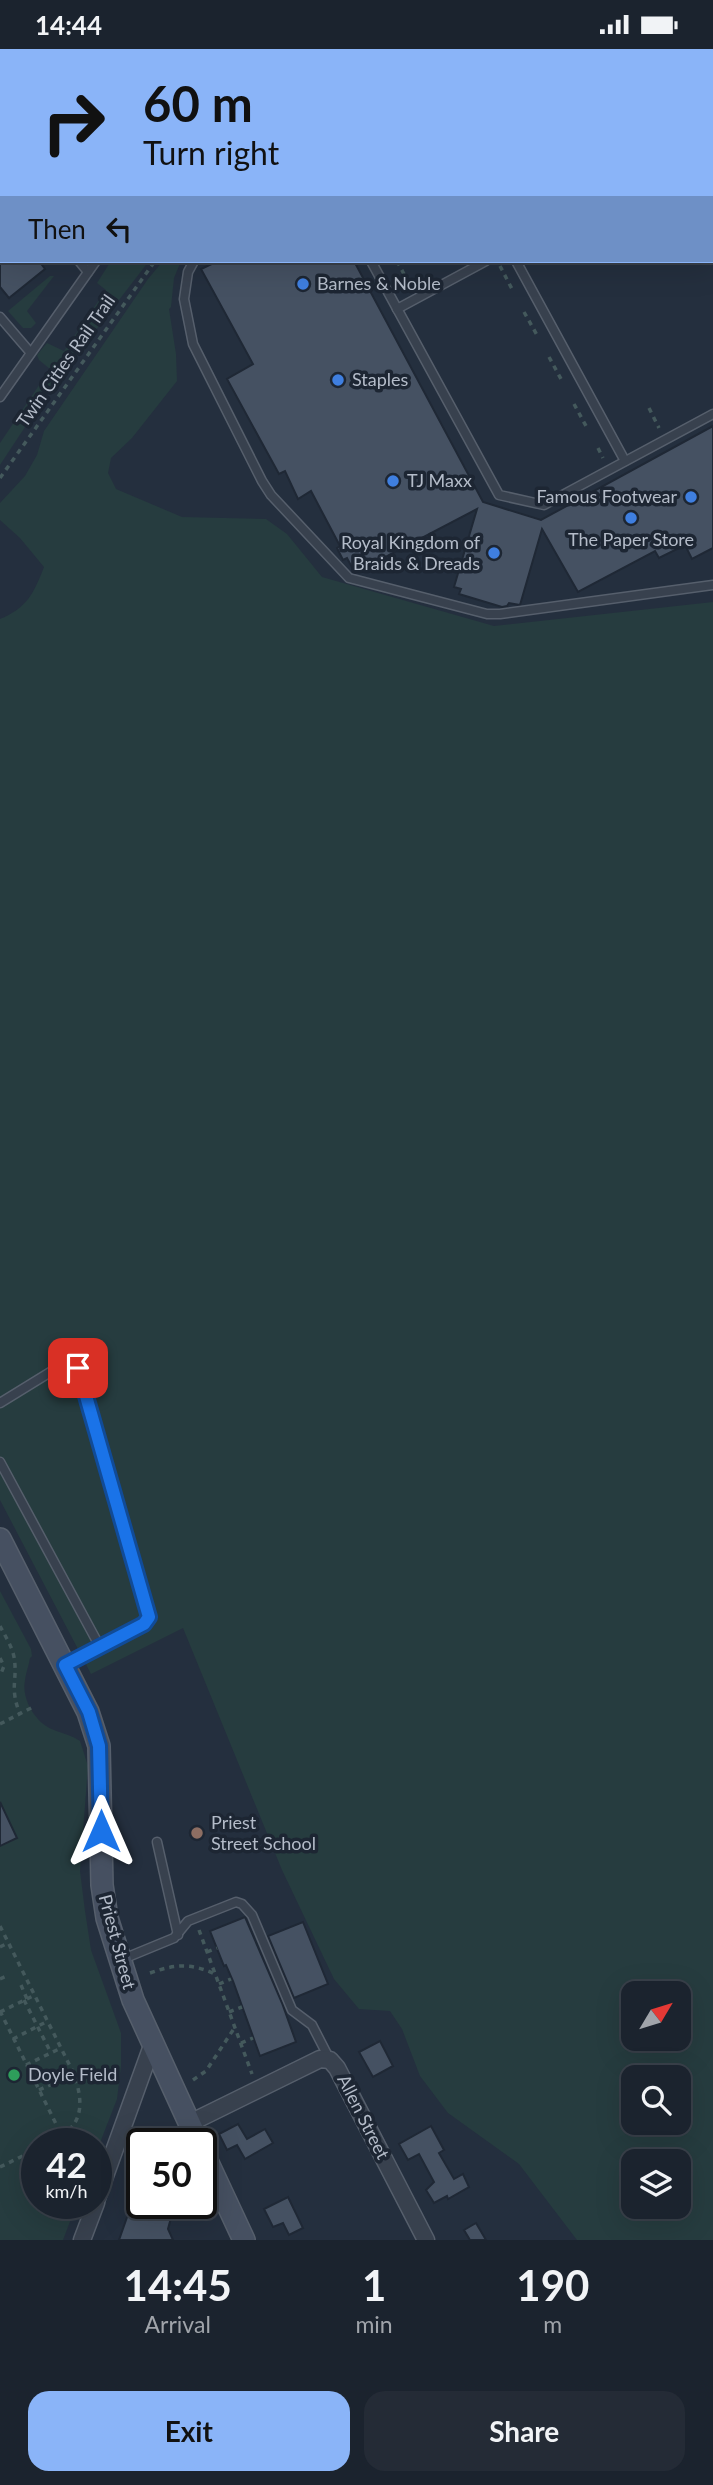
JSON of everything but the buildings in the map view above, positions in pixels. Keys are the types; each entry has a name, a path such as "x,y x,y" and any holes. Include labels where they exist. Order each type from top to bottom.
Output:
{"main road":[{"name":"Priest Street","path":"0,1539 89,1712 99,1746 102,1885 107,1918 133,2000 192,2128"},
{"name":"Priest Street","path":"217,2182 244,2240"}],"street":[{"path":"112,2157 153,2043"},
{"name":"Allen Street","path":"190,2123 320,2059 330,2060 337,2068 426,2240"},
{"path":"82,2240 90,2219"}],"lane":[{"path":"81,263 88,272"},
{"path":"0,397 95,263"},
{"path":"193,263 188,272 184,299 193,344 205,370 262,481 283,509 349,579 487,614 713,585"},
{"path":"372,263 499,495 544,505 713,414"},
{"path":"397,309 482,263"},
{"path":"517,263 625,461"},
{"path":"0,317 30,352"},
{"path":"0,1403 65,1363 73,1361 76,1364 149,1617 144,1624 65,1665"},
{"path":"0,1462 100,1647"},
{"path":"157,1842 178,1935"},
{"path":"119,1961 178,1935 184,1924 195,1918 236,1902 242,1904 248,1908 292,2010 312,2025 330,2060"}],"path":[{"name":"Twin Cities Rail Trail","path":"0,478 154,263"},
{"path":"398,263 418,298"},
{"path":"500,266 512,289"},
{"path":"524,312 537,335"},
{"path":"549,357 561,379"},
{"path":"574,404 586,426"},
{"path":"649,408 660,429"},
{"path":"598,447 604,458"},
{"path":"0,1626 13,1652 13,1692 20,1714"},
{"path":"0,1658 4,1666 0,1675"},
{"path":"0,1724 35,1706"},
{"path":"195,1918 258,2090"},
{"path":"0,1926 74,2074 80,2091 80,2109 73,2128"},
{"path":"0,1947 8,1943"},
{"path":"207,1952 217,1948"},
{"path":"150,1973 182,1965 215,1974"},
{"path":"0,1979 9,1975"},
{"path":"219,1984 231,1979"},
{"path":"29,1983 21,1985 51,2053"},
{"path":"35,1995 0,2012 58,2128"},
{"path":"229,2012 242,2007"},
{"path":"13,2039 48,2021"},
{"path":"192,2080 205,2071 235,2027"},
{"path":"241,2043 253,2038"},
{"path":"26,2065 61,2048"},
{"path":"39,2090 74,2074"},
{"path":"0,2167 21,2157"}],"green space":[{"path":"110,263 147,263 48,392 0,465 0,443 50,369 37,355 47,343 64,351 106,290 97,283"},
{"path":"161,263 180,263 174,278 169,309 177,381 132,438 111,458 108,473 116,489 182,517 266,519 287,534 322,577 494,626 713,602 713,2240 577,2240 519,2164 448,2113 420,2076 402,2029 390,2011 359,2009 334,1979 282,1870 183,1628 91,1674 0,1500 0,619 23,605 37,585 44,567 20,538 0,520 0,503 25,476 37,455 44,431 148,279"},
{"path":"50,276 54,276 27,311 36,323 31,328 23,328 8,311"},
{"name":"Doyle Field","path":"0,1591 31,1649 32,1656 24,1687 31,1710 47,1727 80,1741 88,1766 80,1871 91,1950 121,2033 121,2066 117,2099 106,2128 21,2128 21,2219 71,2219 63,2240 0,2240"}],"place":[{"name":"Barnes & Noble","path":"303,284"},
{"name":"Staples","path":"338,380"},
{"name":"TJ Maxx","path":"393,481"},
{"name":"Famous Footwear","path":"691,497"},
{"name":"The Paper Store","path":"631,518"},
{"name":"Royal Kingdom of Braids & Dreads","path":"494,553"},
{"name":"Priest Street School","path":"197,1833"},
{"name":"Doyle Field","path":"14,2075"}],"route":[{"path":"78,1368 149,1617 144,1624 65,1665 89,1712 99,1746 101,1831"}]}
